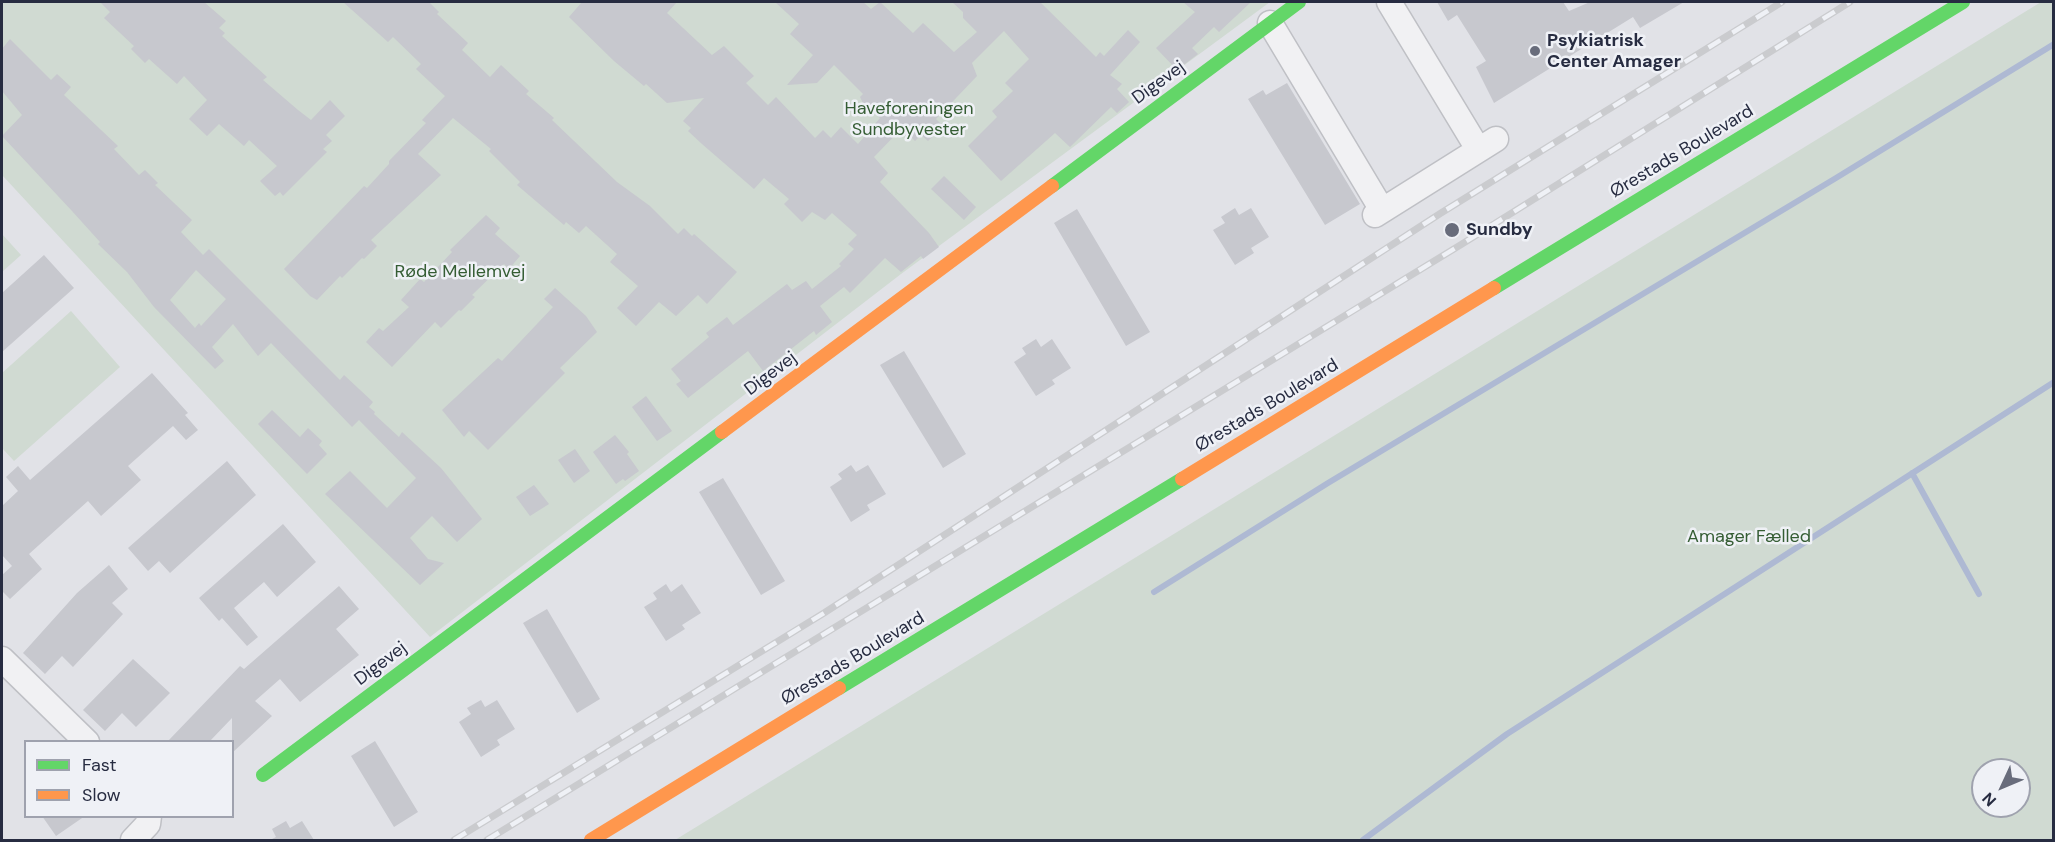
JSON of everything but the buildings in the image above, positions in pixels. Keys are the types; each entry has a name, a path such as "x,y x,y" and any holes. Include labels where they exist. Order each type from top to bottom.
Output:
{"street":[{"name":"Digevej","path":"263,775 1299,2"},
{"path":"1270,23 1379,213 1487,144 1389,2"},
{"name":"Ørestads Boulevard","path":"591,840 1963,2"},
{"path":"2,659 86,740"},
{"path":"133,840 148,824 149,818"}],"green space":[{"name":"Røde Mellemvej","path":"2,2 1270,2 901,274 430,637 2,175"},
{"name":"Amager Fælled","path":"2041,2 2054,2 2053,840 675,840"},
{"path":"2,234 21,255 2,272"},
{"path":"71,311 120,367 14,461 2,448 2,373"}],"waterway":[{"path":"1154,592 1328,483 1836,178 2054,44"},
{"path":"1363,840 1507,734 2054,382"},
{"path":"1912,473 1979,594"}],"railway":[{"path":"454,840 824,613 1441,213 1782,2"},
{"path":"487,840 1462,244 1850,2"}],"traffic: fast":[{"path":"1052,186 1299,2"},
{"path":"1494,288 1963,2"},
{"path":"263,775 722,432"},
{"path":"839,688 1182,479"}],"traffic: slow":[{"path":"722,432 1052,186"},
{"path":"1182,479 1494,288"},
{"path":"591,840 839,688"}],"place":[{"name":"Psykiatrisk Center Amager","path":"1535,51"},
{"name":"Sundby","path":"1452,230"}],"park label":[{"name":"Haveforeningen Sundbyvester","path":"909,119"}]}
